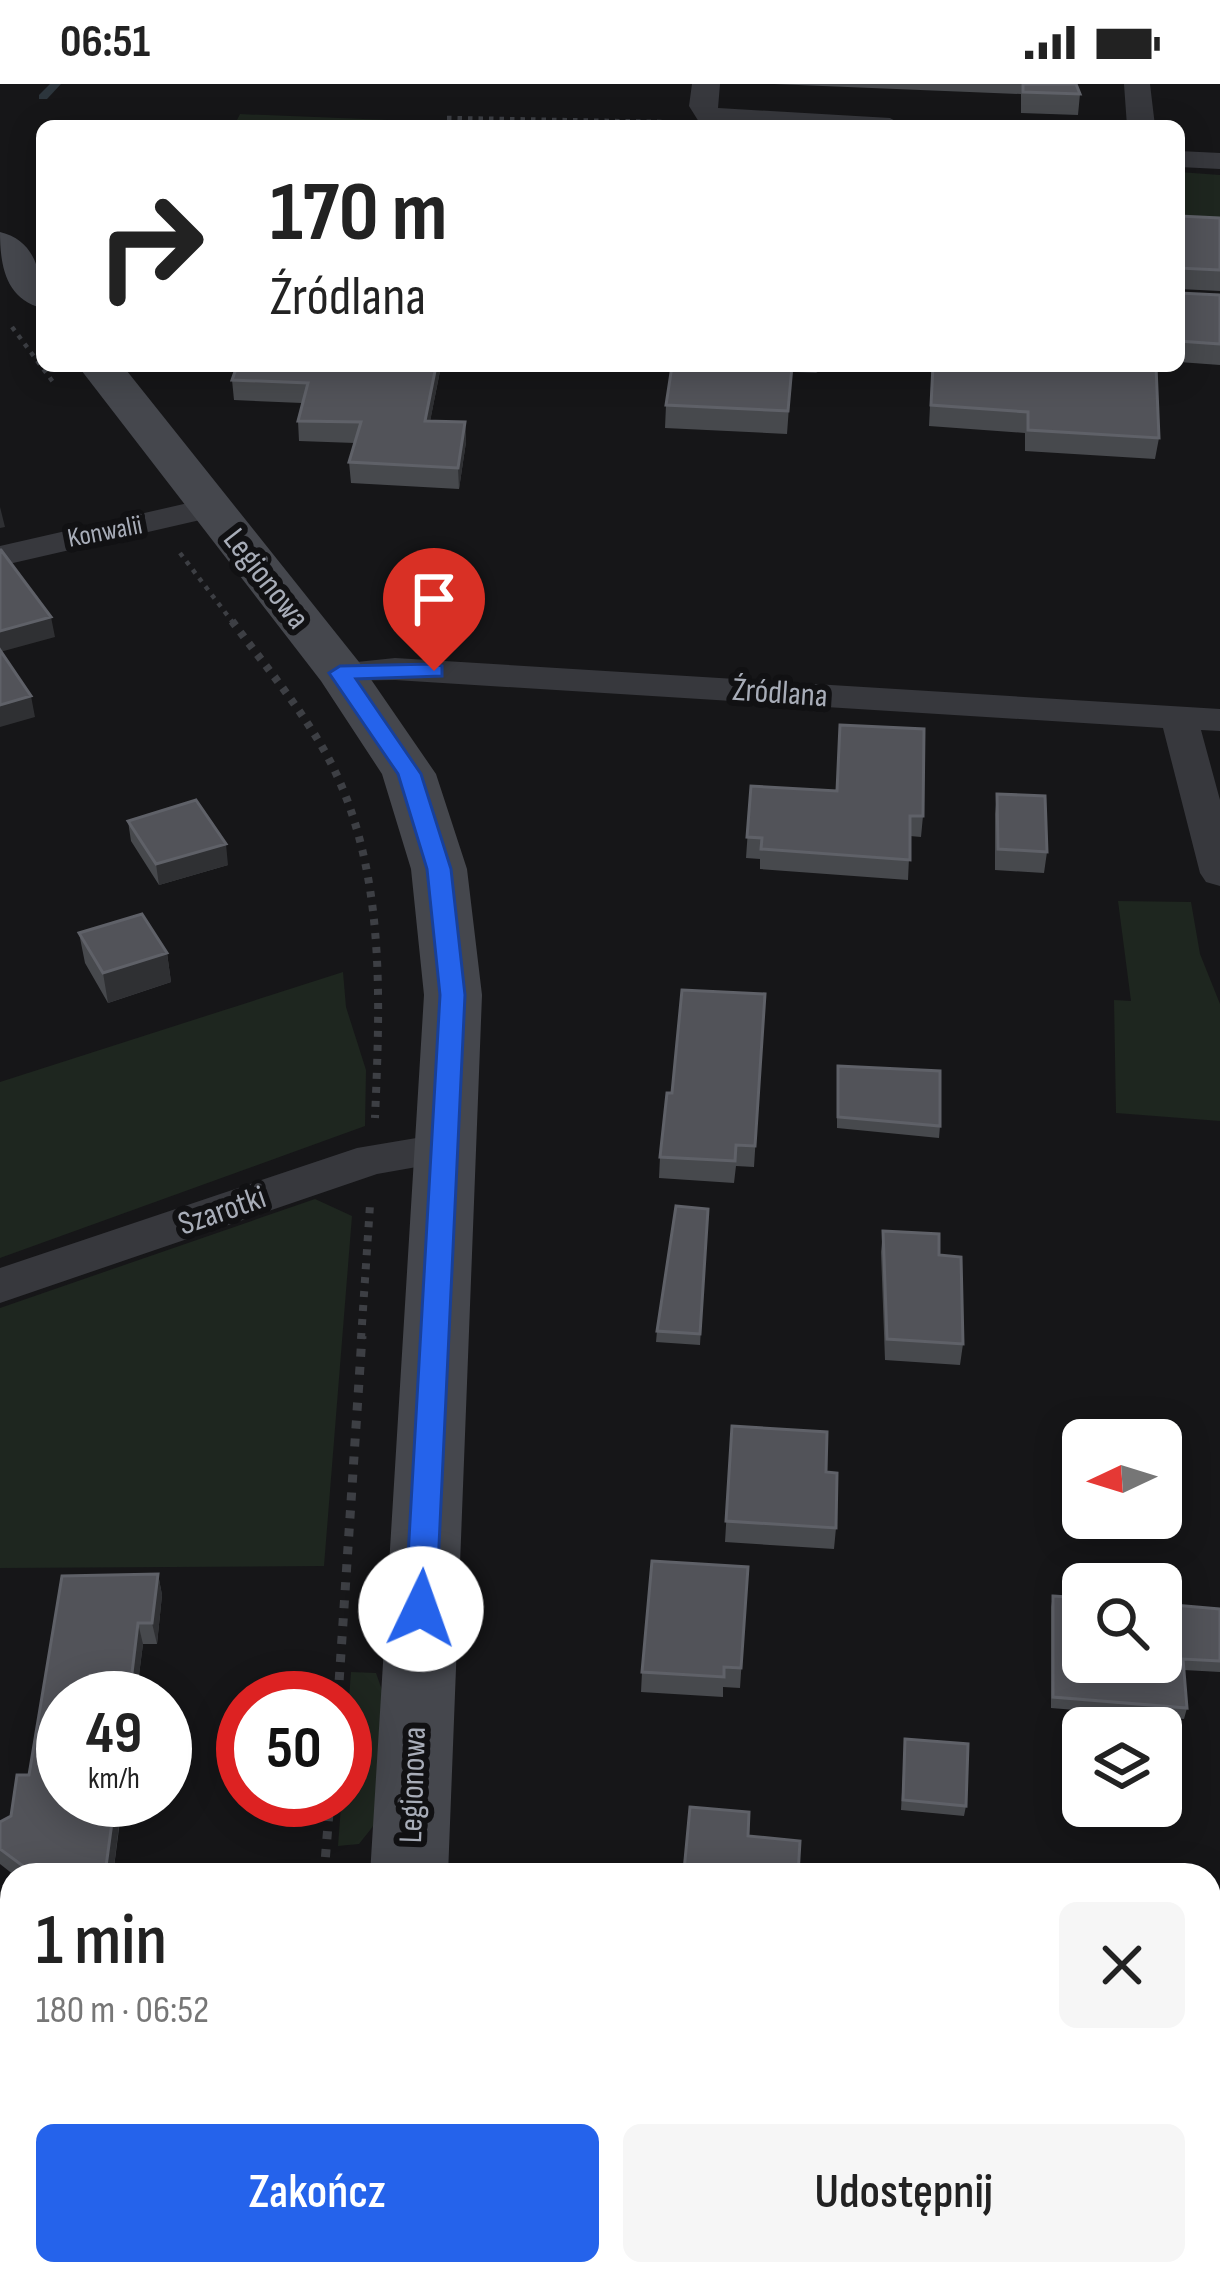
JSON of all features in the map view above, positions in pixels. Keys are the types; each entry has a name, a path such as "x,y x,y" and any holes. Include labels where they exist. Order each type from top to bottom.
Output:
{"main road":[{"path":"0,244 36,288"},
{"name":"Legionowa","path":"80,378 210,508 340,673 409,774 439,869 453,995 410,1863"}],"street":[{"path":"706,84 703,106 710,116 782,120"},
{"path":"1137,84 1140,120"},
{"path":"1185,159 1220,160"},
{"name":"Konwalii","path":"0,556 210,508"},
{"name":"Źródlana","path":"340,673 395,669 1220,720"},
{"path":"1179,718 1220,873"},
{"name":"Szarotki","path":"0,1286 373,1160 446,1148"}],"path":[{"path":"681,120 710,116"},
{"path":"447,118 503,120"},
{"path":"0,311 36,341"},
{"path":"157,522 283,689 331,764 362,840 381,988 340,1671"},
{"path":"325,1863 328,1827"}],"shaded area":[{"path":"240,114 388,120 237,120"},
{"path":"1185,172 1220,175 1220,226 1185,224"},
{"path":"1118,901 1191,902 1200,954 1220,1004 1220,1121 1116,1113 1114,1000 1131,1001"},
{"path":"343,972 346,1007 366,1070 365,1126 0,1258 0,1082"},
{"path":"315,1199 352,1216 324,1566 0,1568 0,1308"},
{"path":"372,1673 376,1673 382,1690 374,1825 359,1844 338,1846 339,1827 372,1827"}],"building":[{"path":"1023,84 1076,84 1080,94 1023,92"},
{"path":"1185,216 1220,218 1220,270 1185,268"},
{"path":"1185,293 1220,295 1220,344 1185,341"},
{"path":"235,372 435,372 425,421 465,422 458,468 349,462 361,422 298,421 308,383 232,380"},
{"path":"671,372 791,372 788,411 666,405"},
{"path":"933,372 1156,372 1159,438 1028,430 1028,412 931,405"},
{"path":"1,550 51,617 0,631"},
{"path":"0,650 31,696 0,705"},
{"path":"840,725 924,729 923,816 910,816 910,860 761,849 762,838 747,837 751,786 837,791"},
{"path":"997,794 1045,796 1047,852 998,849"},
{"path":"196,800 226,844 156,864 128,821"},
{"path":"142,914 167,953 103,973 79,933"},
{"path":"682,990 765,994 755,1146 736,1145 735,1161 660,1157"},
{"path":"838,1066 940,1071 940,1126 838,1117"},
{"path":"676,1206 708,1209 700,1334 657,1331"},
{"path":"883,1231 939,1234 939,1255 961,1257 963,1344 887,1339"},
{"path":"732,1426 827,1432 826,1472 837,1473 836,1528 726,1521"},
{"path":"652,1561 748,1567 741,1668 724,1667 724,1677 642,1672"},
{"path":"158,1574 152,1623 138,1623 132,1671 46,1671 62,1576"},
{"path":"1053,1596 1062,1597 1062,1683 1182,1683 1182,1606 1220,1609 1220,1661 1183,1659 1187,1708 1053,1697"},
{"path":"36,1733 36,1827 111,1827 106,1863 19,1863 0,1849 0,1822 11,1816 17,1775 29,1775"},
{"path":"905,1739 968,1744 966,1806 903,1800"},
{"path":"690,1807 749,1812 748,1836 800,1841 799,1863 685,1863"}],"waterway":[{"path":"43,97 56,84"}],"route":[{"path":"421,1609 453,995 439,869 409,774 340,673 434,671"}]}
